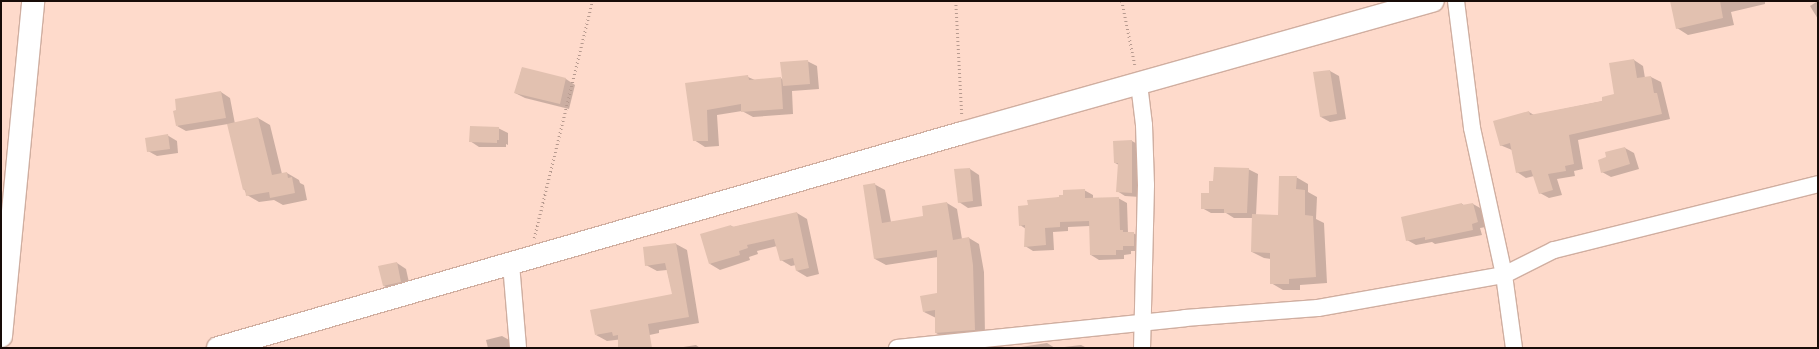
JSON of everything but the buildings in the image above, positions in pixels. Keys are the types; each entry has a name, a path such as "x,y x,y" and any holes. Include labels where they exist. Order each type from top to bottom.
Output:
{"street":[{"path":"1,336 33,1"},
{"path":"218,348 962,133 1433,1"},
{"path":"1456,1 1472,128 1504,275 1514,348"},
{"path":"1139,84 1144,125 1146,185 1142,348"},
{"path":"897,348 1142,323 1318,308 1504,275 1554,250 1818,184"},
{"path":"518,348 520,261"}],"path":[{"path":"520,261 592,1"},
{"path":"956,1 962,133"},
{"path":"1122,1 1139,84"}]}
